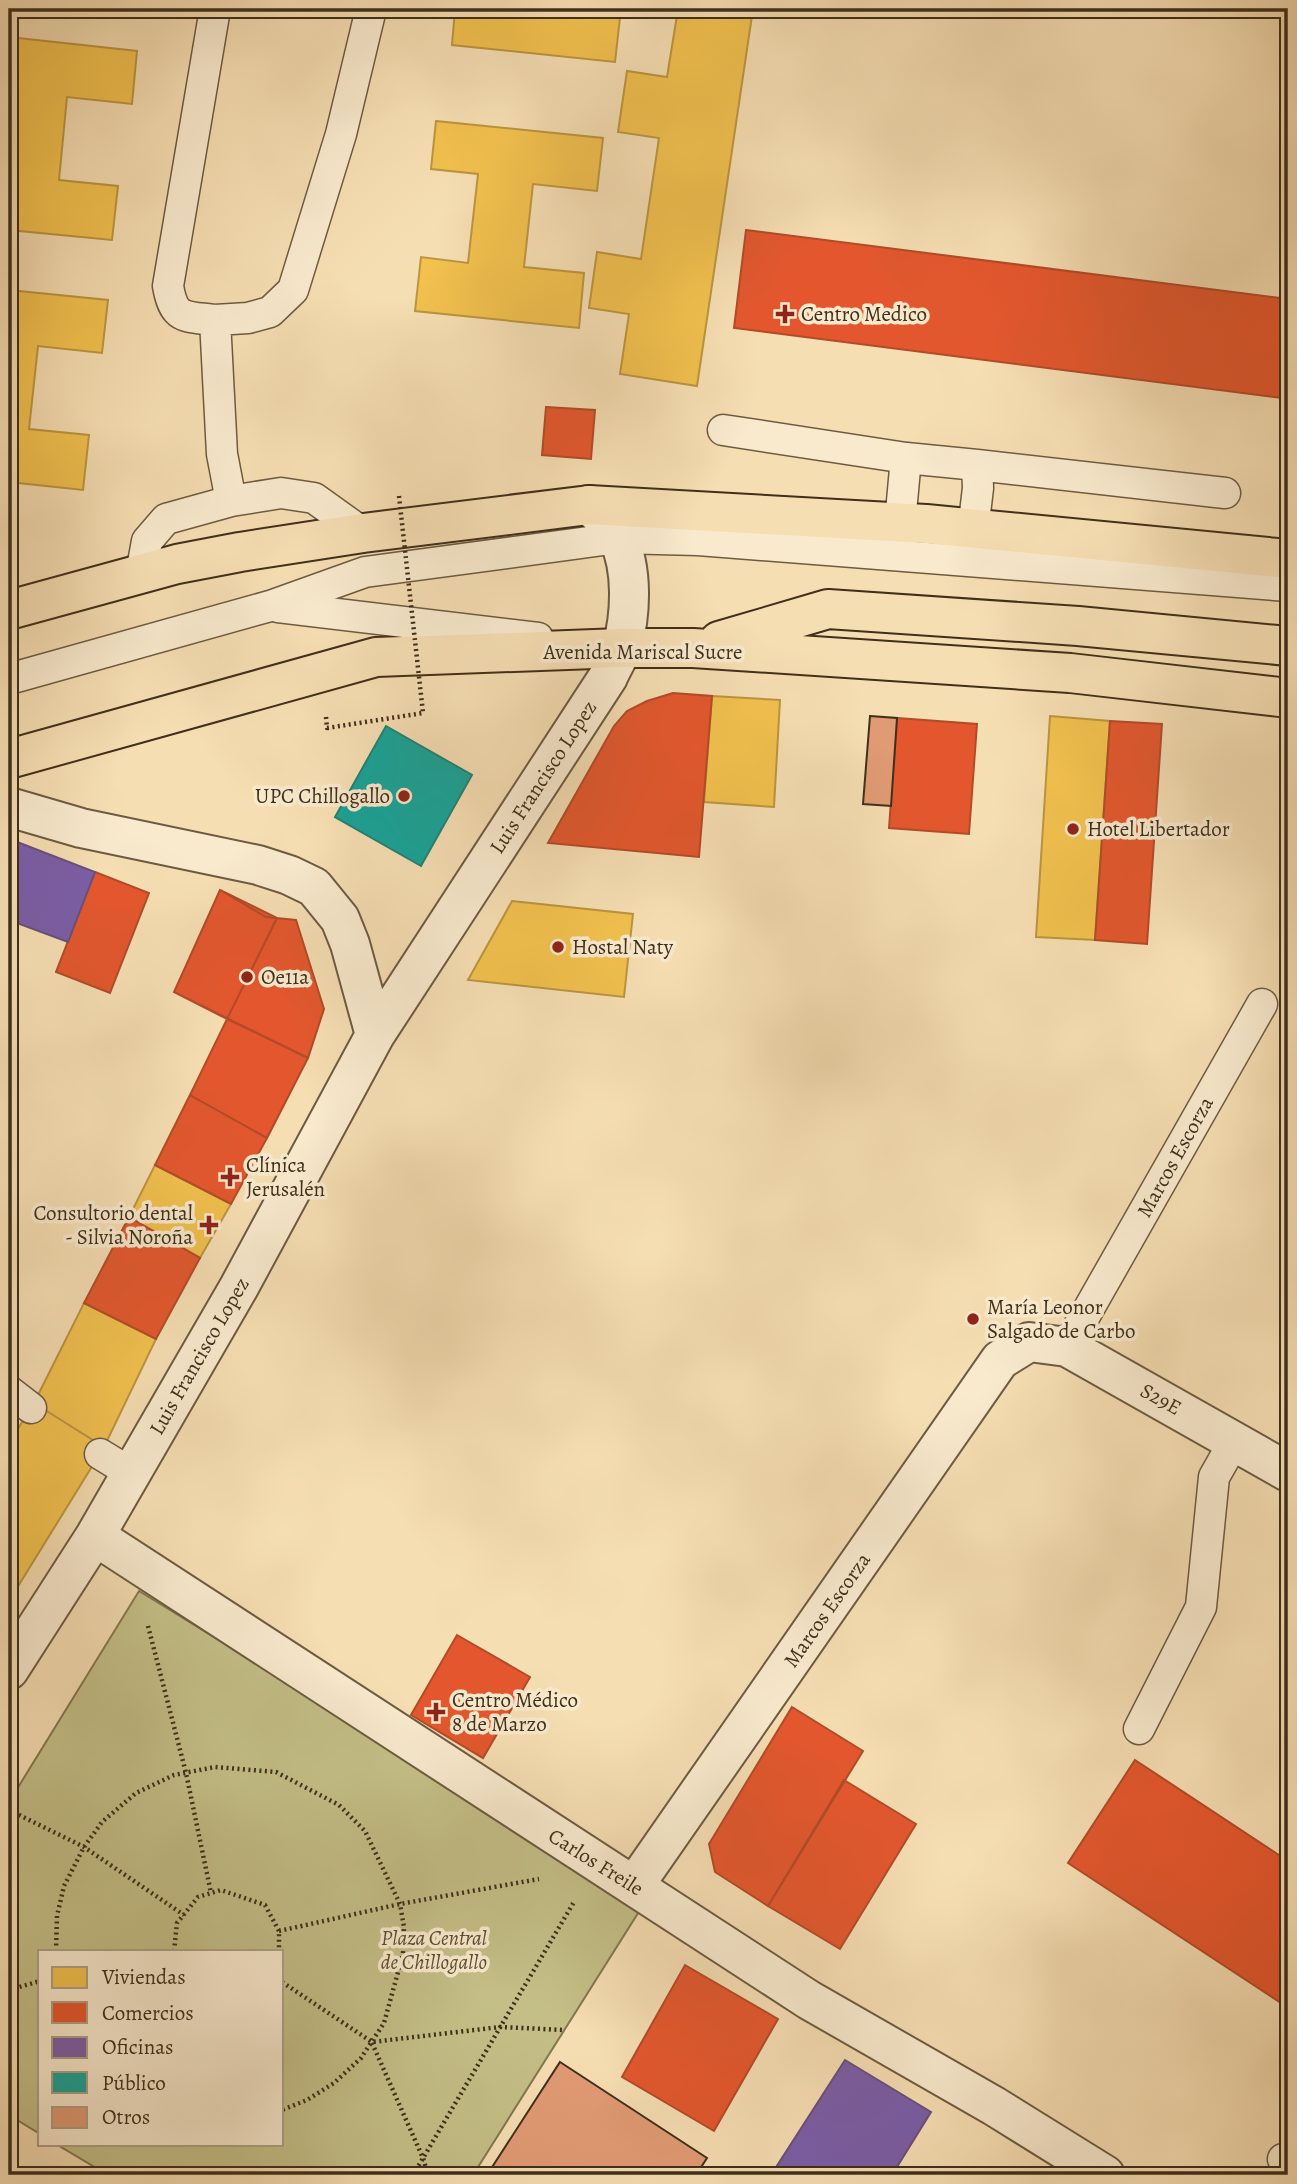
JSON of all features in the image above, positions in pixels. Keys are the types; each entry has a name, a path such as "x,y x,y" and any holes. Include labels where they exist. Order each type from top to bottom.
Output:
{"main road":[{"path":"9,610 141,574 240,552 363,533 589,505 901,523 1288,559"},
{"path":"693,649 828,609 1078,626 1288,646"},
{"name":"Avenida Mariscal Sucre","path":"9,759 376,657 621,648 693,649 1070,673 1288,698"}],"street":[{"name":"Luis Francisco Lopez","path":"9,1670 95,1536 116,1463 239,1287 375,1035 608,677 621,648 628,611 627,567 618,538 606,520 589,505"},
{"path":"9,807 81,828 258,865 314,887 340,919 351,944 363,981 375,1035"},
{"name":"S29E","path":"1029,1342 1068,1347 1288,1472"},
{"name":"Marcos Escorza","path":"634,1886 1000,1360 1029,1342"},
{"name":"Carlos Freile","path":"95,1536 563,1863 634,1886 809,2000 993,2106 1105,2175"}],"lane":[{"path":"215,9 168,286 171,305 183,316 215,320 248,318 270,312 293,290 341,134 370,9"},
{"path":"215,320 222,454 231,501"},
{"path":"723,430 906,458 1225,493"},
{"path":"901,523 906,458"},
{"path":"973,530 978,488 977,465"},
{"path":"141,574 146,541 166,519 231,501 281,493 314,498 363,533"},
{"path":"9,679 270,606 366,572 618,538 698,540 1288,586"},
{"path":"270,606 621,648"},
{"name":"Marcos Escorza","path":"1068,1347 1262,1004"},
{"path":"1139,1729 1201,1607 1214,1477 1235,1440"}],"path":[{"path":"327,728 423,713 399,496"},
{"path":"148,1572 139,1591 186,1773 211,1893"},
{"path":"56,1950 57,1916 64,1886 83,1847 102,1822 136,1793 174,1775 215,1767 276,1772 339,1805 365,1831 400,1904 404,1927 403,1954 384,2023 361,2058 334,2083 307,2100 284,2109"},
{"path":"9,1810 83,1847 184,1915"},
{"path":"279,1931 563,1863 593,1870 413,2175"},
{"path":"174,1950 177,1923 198,1898 220,1889 265,1905 279,1931 279,1950"},
{"path":"9,1990 38,1982"},
{"path":"284,1983 372,2042 428,2175"},
{"path":"372,2042 500,2027 564,2030"}],"green space":[{"name":"Plaza Central de Chillogallo","path":"139,1591 645,1902 473,2175 108,2175 59,2146 284,2146 284,1950 38,1950 38,2133 9,2115 9,1802"}],"building: Viviendas":[{"path":"455,9 621,9 615,62 452,45"},
{"path":"678,9 753,9 697,386 620,374 629,314 589,308 597,252 641,259 659,138 618,132 627,71 667,77"},
{"path":"9,37 137,51 132,104 67,97 59,180 118,186 112,240 9,230 9,114 12,86 9,86"},
{"path":"436,121 603,138 597,191 533,184 524,267 584,273 579,328 415,311 421,257 468,263 478,174 431,169"},
{"path":"9,290 108,300 102,353 38,346 29,429 89,435 83,490 9,482"},
{"path":"712,696 780,700 774,807 704,802"},
{"name":"Hotel Libertador","path":"1050,716 1110,721 1095,940 1036,937"},
{"name":"Hostal Naty","path":"512,901 633,914 624,997 468,980"},
{"path":"155,1165 231,1204 200,1258 129,1217"},
{"path":"84,1303 156,1339 104,1447 34,1403"},
{"path":"34,1403 104,1447 9,1601 9,1443"}],"building: Comercios":[{"path":"746,230 1288,299 1288,345 1281,398 734,328"},
{"path":"546,407 595,410 591,459 542,455"},
{"path":"673,693 712,696 699,857 548,843 614,726 627,711"},
{"path":"897,718 977,724 969,834 889,828"},
{"path":"1110,721 1162,724 1147,944 1095,940"},
{"path":"95,872 149,893 110,993 56,972"},
{"path":"220,890 277,918 227,1019 174,992"},
{"name":"Oe11a","path":"220,890 266,917 296,920 324,1009 308,1058 174,992"},
{"path":"227,1019 308,1058 267,1138 190,1095"},
{"path":"190,1095 267,1138 231,1204 155,1165"},
{"path":"129,1217 200,1258 156,1339 84,1303"},
{"path":"457,1635 530,1677 483,1758 411,1715"},
{"path":"792,1707 863,1751 768,1906 715,1872 709,1844"},
{"path":"1135,1760 1288,1861 1288,1999 1284,2005 1068,1863"},
{"path":"844,1780 916,1824 840,1949 768,1906"},
{"path":"685,1965 778,2019 714,2131 622,2077"}],"building: Oficinas":[{"path":"12,840 95,872 68,942 9,920 9,851"},
{"path":"845,2060 931,2112 892,2175 771,2175"}],"building: Público":[{"name":"UPC Chillogallo","path":"386,726 472,775 421,866 335,817"}],"building: Otros":[{"path":"870,716 897,718 891,806 863,804"},
{"path":"560,2062 707,2158 696,2175 587,2175 578,2169 575,2175 487,2175"}],"place":[{"name":"Centro Medico","path":"785,314"},
{"name":"UPC Chillogallo","path":"404,796"},
{"name":"Hotel Libertador","path":"1073,829"},
{"name":"Hostal Naty","path":"558,947"},
{"name":"Oe11a","path":"247,977"},
{"name":"Clínica Jerusalén","path":"230,1177"},
{"name":"Consultorio dental - Silvia Noroña","path":"209,1225"},
{"name":"María Leonor Salgado de Carbo","path":"973,1319"},
{"name":"Centro Médico 8 de Marzo","path":"436,1712"}]}
